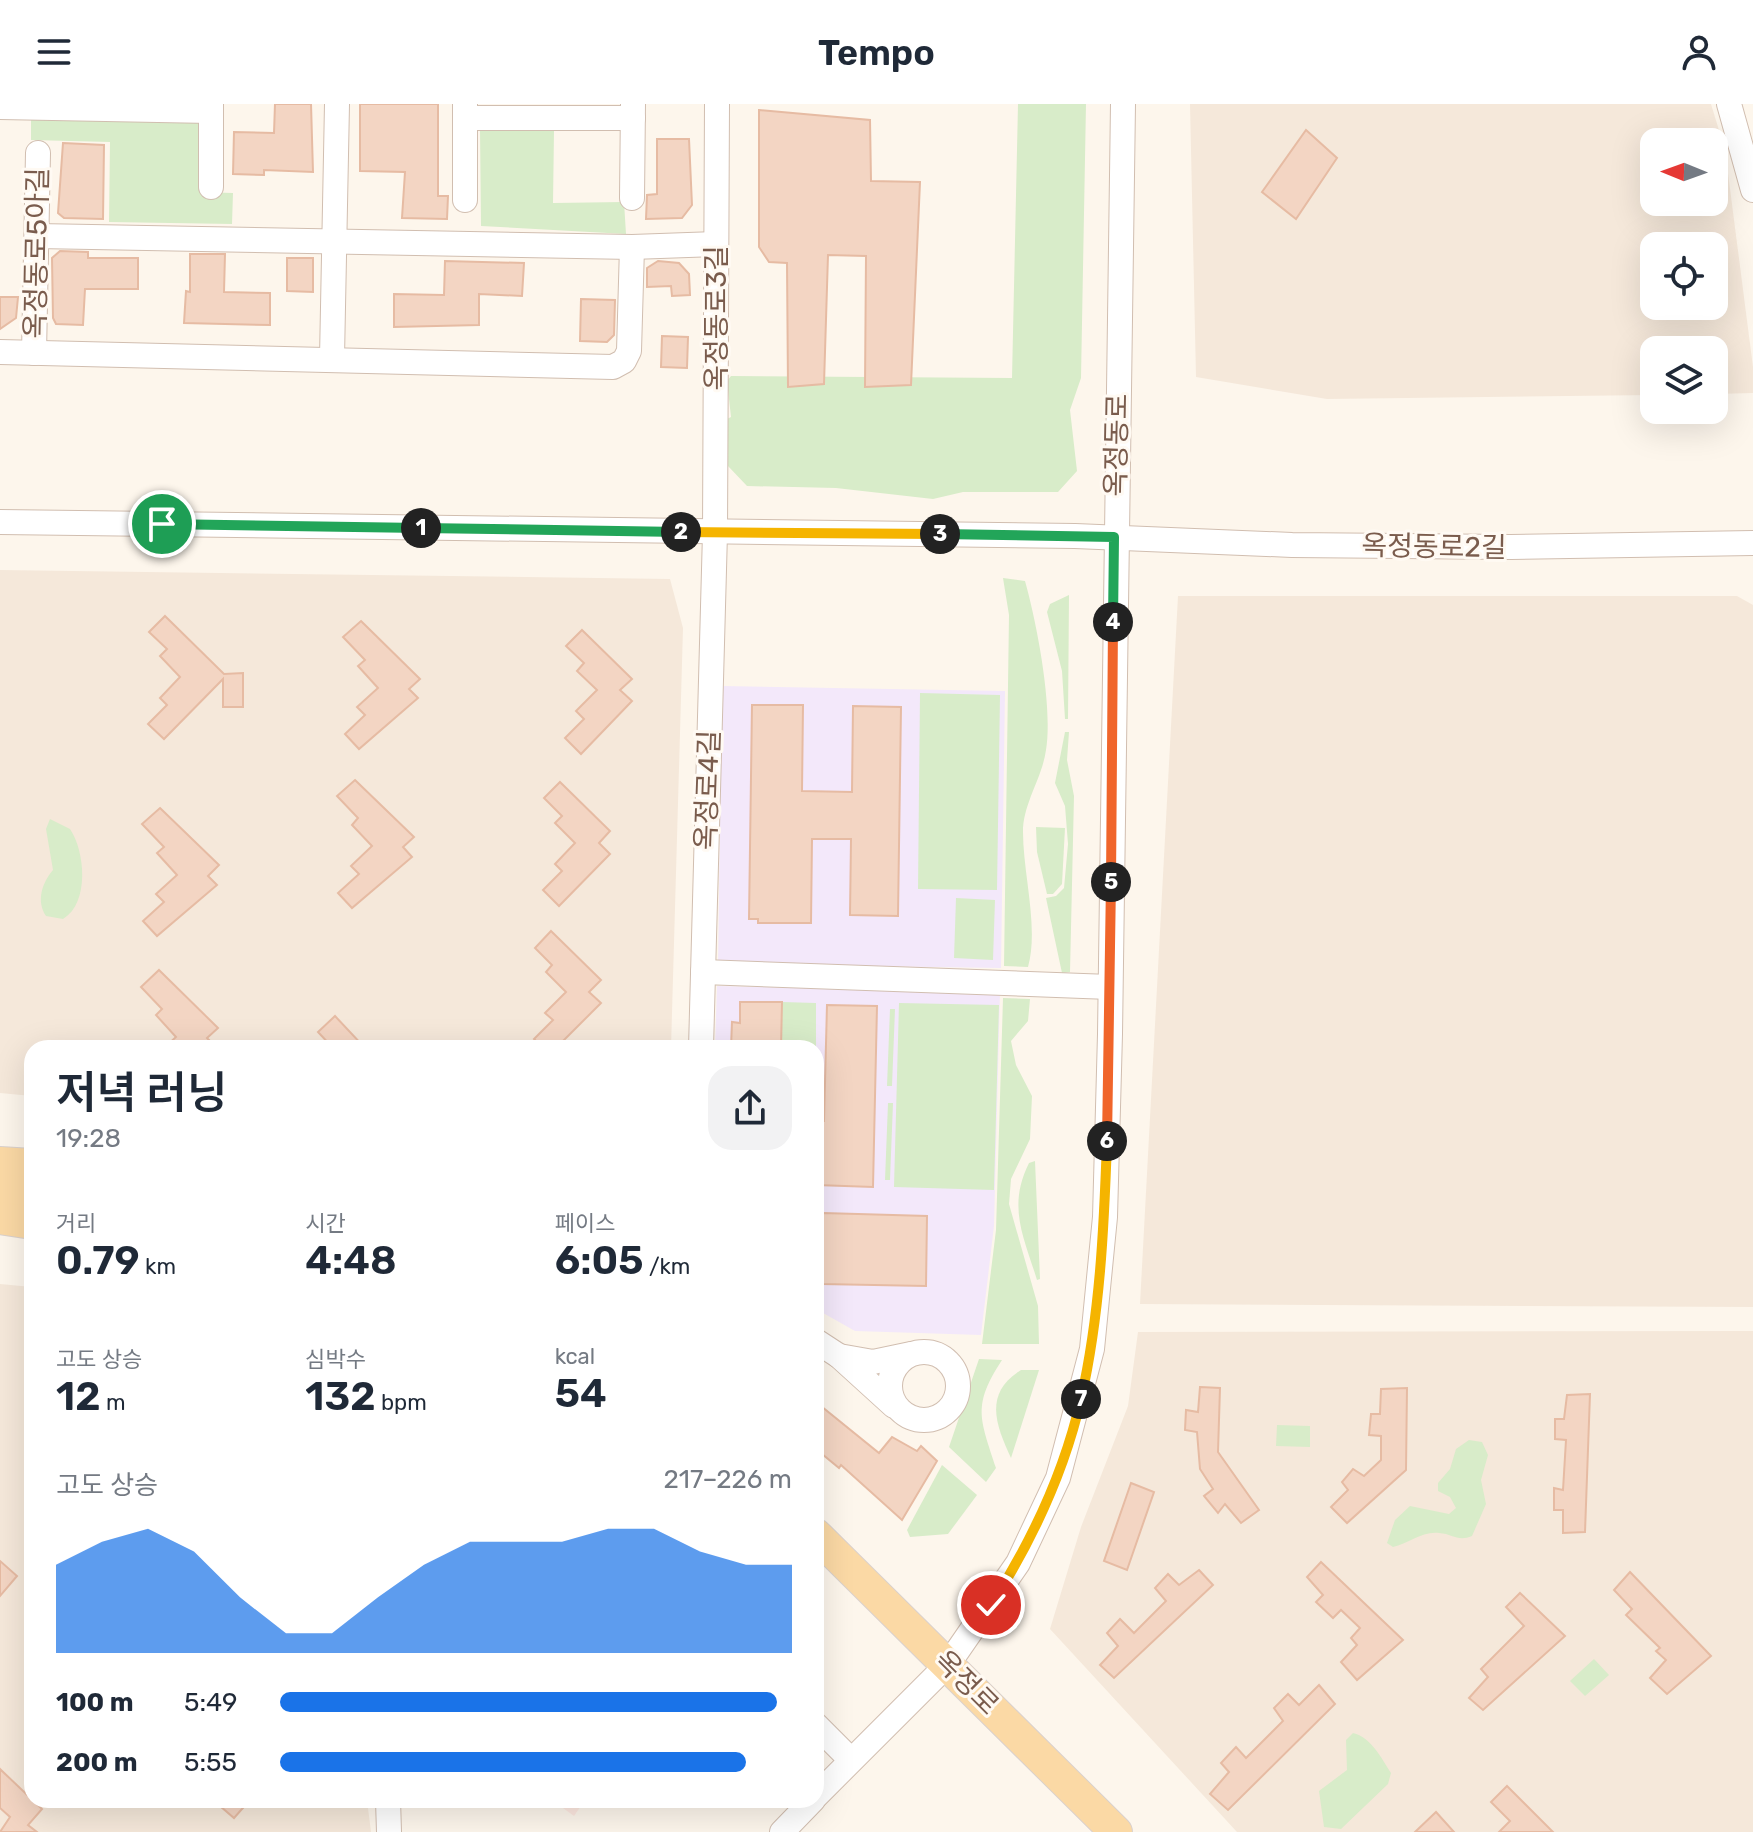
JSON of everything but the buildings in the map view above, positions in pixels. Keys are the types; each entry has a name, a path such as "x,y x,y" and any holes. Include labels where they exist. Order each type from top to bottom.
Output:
{"main road":[{"path":"24,1174 10,1191 24,1211"},
{"name":"옥정로","path":"824,1543 949,1663 1116,1832"}],"street":[{"path":"332,358 337,104"},
{"name":"옥정동로3길","path":"715,533 717,104"},
{"name":"옥정동로","path":"824,1788 949,1663 991,1605 1034,1531 1058,1478 1080,1405 1092,1349 1105,1217 1123,104"},
{"path":"1729,104 1753,190"},
{"path":"0,107 211,108 211,187"},
{"path":"465,200 465,111 633,111 632,198"},
{"name":"옥정동로5아길","path":"34,353 38,153"},
{"path":"37,236 632,247 716,244"},
{"path":"0,352 613,367 624,361 629,351 632,247"},
{"name":"옥정동로2길","path":"0,522 1114,537 1292,545 1511,547 1753,543"},
{"name":"옥정로4길","path":"701,1040 715,533"},
{"path":"703,972 1110,987"},
{"path":"824,1346 907,1417 928,1421 941,1416 957,1398 957,1377 942,1357 917,1353 873,1362 839,1356"},
{"path":"898,1409 893,1400 890,1380 901,1360 917,1353"},
{"path":"824,1733 851,1760"},
{"path":"388,1808 389,1832"},
{"name":"옥정동로","path":"782,1832 805,1808"}],"shaded area":[{"path":"1190,104 1711,104 1718,128 1640,128 1640,216 1728,216 1728,173 1753,367 1753,393 1728,394 1728,336 1640,336 1640,395 1327,399 1196,377"},
{"path":"0,570 670,579 683,628 671,1040 24,1040 24,1095 0,1093"},
{"path":"1178,596 1737,596 1753,605 1753,1307 1140,1304"},
{"path":"722,686 1005,691 1001,968 718,964"},
{"path":"717,986 1000,992 994,1226 981,1335 855,1331 824,1314 824,1040 715,1040"},
{"path":"0,1284 24,1286 24,1808 368,1808 371,1832 0,1832"},
{"path":"1753,1331 1753,1832 1237,1832 1050,1629 1081,1527 1128,1406 1138,1332"},
{"path":"563,1808 580,1808 574,1816"}],"green space":[{"path":"1018,104 1086,104 1081,378 1070,410 1077,471 1058,492 963,492 933,499 836,488 747,486 728,466 727,419 731,417 727,381 731,376 1012,378"},
{"path":"31,118 201,121 200,192 233,193 232,224 109,222 110,142 31,140"},
{"path":"480,129 554,131 553,203 624,202 626,234 481,226"},
{"path":"1003,578 1025,581 1046,689 1046,750 1026,811 1023,832 1032,935 1028,967 1004,966 1009,615"},
{"path":"1069,595 1068,719 1065,719 1062,671 1047,612 1050,604"},
{"path":"920,693 1000,695 997,890 918,889"},
{"path":"1065,732 1069,732 1067,760 1074,796 1070,972 1062,973 1046,898 1056,896 1064,888 1068,844 1065,806 1055,783"},
{"path":"50,819 70,829 81,863 78,901 63,919 46,916 41,904 43,886 53,870 46,829"},
{"path":"1036,827 1065,828 1062,884 1053,894 1047,894 1037,852"},
{"path":"956,898 995,900 993,960 954,958"},
{"path":"1003,998 1030,999 1028,1021 1011,1041 1016,1065 1032,1096 1030,1139 1011,1179 1009,1204 1038,1306 1039,1344 982,1344 996,1230"},
{"path":"782,1002 816,1003 816,1040 781,1040"},
{"path":"899,1003 999,1005 994,1190 894,1187"},
{"path":"890,1009 895,1009 892,1086 887,1086"},
{"path":"888,1103 893,1103 890,1180 885,1180"},
{"path":"1035,1161 1040,1279 1037,1280 1018,1208 1022,1179 1029,1163"},
{"path":"979,1359 1002,1360 983,1401 983,1424 996,1468 986,1482 949,1447"},
{"path":"1021,1370 1039,1370 1011,1458 998,1422 997,1400 1009,1379"},
{"path":"1277,1425 1310,1426 1310,1447 1276,1446"},
{"path":"1469,1440 1482,1442 1488,1455 1481,1480 1486,1504 1472,1536 1459,1538 1433,1533 1393,1547 1387,1543 1395,1520 1410,1506 1449,1514 1456,1508 1450,1497 1438,1491 1438,1483 1450,1469 1456,1449"},
{"path":"942,1465 977,1495 948,1534 910,1537 907,1530"},
{"path":"1594,1659 1609,1675 1585,1696 1570,1681"},
{"path":"1353,1733 1365,1739 1380,1755 1391,1773 1388,1784 1341,1829 1324,1827 1319,1791 1347,1770 1346,1740"}],"route":[{"path":"162,524 1114,537 1110,1034 1105,1217 1092,1349 1074,1428 1058,1478 1018,1563 991,1605"}]}
